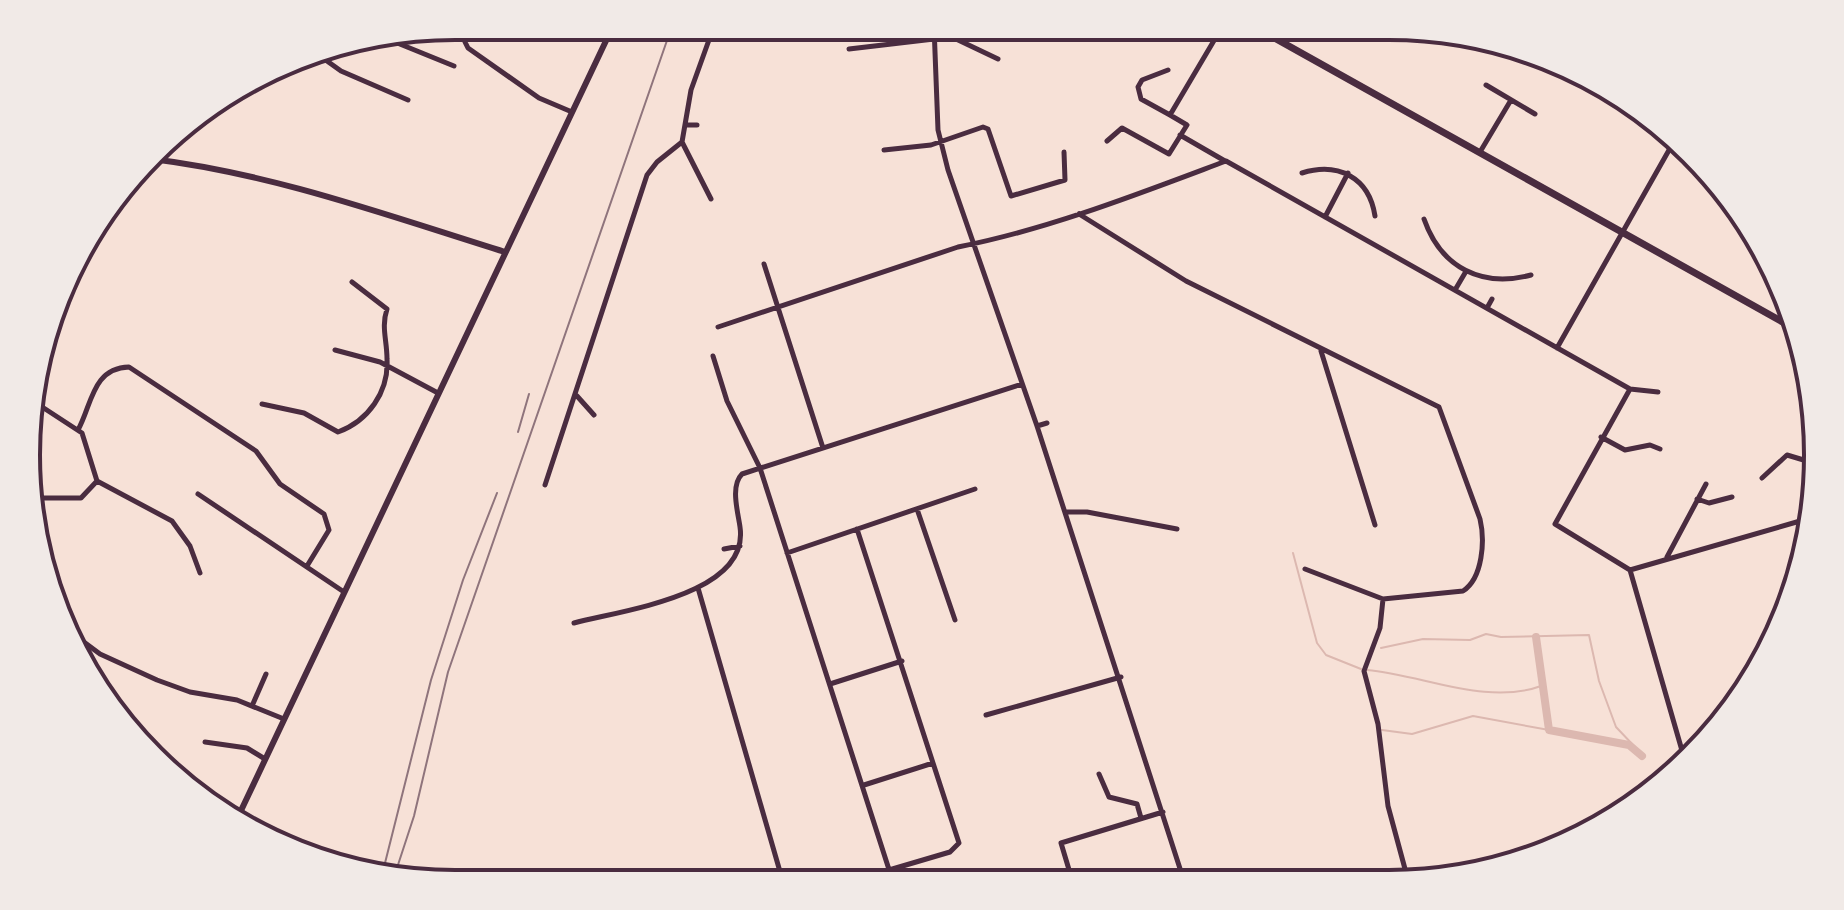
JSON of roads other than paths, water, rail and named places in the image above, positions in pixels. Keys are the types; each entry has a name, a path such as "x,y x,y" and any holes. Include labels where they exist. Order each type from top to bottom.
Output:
{"main road":[{"path":"241,810 606,40"},
{"path":"1278,40 1782,321"},
{"path":"164,160 208,166 307,190 505,252"}],"street":[{"path":"466,40 468,48 539,98 572,112"},
{"path":"709,40 691,90 682,142 711,199"},
{"path":"849,49 926,40"},
{"path":"934,40 940,141 1121,677 1181,870"},
{"path":"960,40 998,59"},
{"path":"1170,115 1214,40"},
{"path":"400,44 454,66"},
{"path":"326,61 341,71 408,100"},
{"path":"1107,141 1122,128 1169,154 1187,125 1141,99 1138,87 1142,80 1168,70"},
{"path":"1486,85 1535,114"},
{"path":"1480,152 1511,100"},
{"path":"685,125 697,125"},
{"path":"884,150 940,141 983,127 988,129 1011,196 1065,180 1064,152"},
{"path":"1180,135 1630,389 1658,392"},
{"path":"545,485 567,415 577,396 647,175 657,162 682,142"},
{"path":"1557,348 1669,149"},
{"path":"718,327 958,247 976,245 1078,214 1226,161"},
{"path":"1302,173 1317,169 1348,173 1367,191 1375,216"},
{"path":"1325,217 1348,173"},
{"path":"1078,214 1186,281 1439,407 1482,528 1480,557 1468,588 1383,599 1305,569"},
{"path":"1424,219 1438,248 1465,273 1506,281 1531,275"},
{"path":"764,264 823,448"},
{"path":"1455,290 1465,273"},
{"path":"262,404 304,413 338,432 371,412 387,367 382,327 387,309 352,282"},
{"path":"1487,308 1492,299"},
{"path":"335,350 367,357 438,393"},
{"path":"1321,350 1375,525"},
{"path":"713,356 727,401 760,468 889,870 957,848 959,843 857,529"},
{"path":"78,430 91,391 115,368 129,367 256,451 280,484 324,514 329,530 307,566"},
{"path":"586,367 594,376"},
{"path":"574,623 698,588 724,573 741,546 737,478 1022,384"},
{"path":"1630,389 1555,524 1630,570 1681,749"},
{"path":"577,396 594,415"},
{"path":"43,408 78,430 97,481 134,498 179,527 200,573"},
{"path":"1037,426 1047,423"},
{"path":"1601,437 1625,450 1650,445 1660,449"},
{"path":"1762,478 1787,455 1804,460"},
{"path":"43,498 81,498 97,481"},
{"path":"1667,558 1706,484"},
{"path":"787,553 975,489"},
{"path":"198,494 344,592"},
{"path":"1697,499 1709,503 1732,497"},
{"path":"917,509 955,620"},
{"path":"1065,512 1087,512 1177,529"},
{"path":"1630,570 1798,521"},
{"path":"724,549 741,546"},
{"path":"698,588 777,870"},
{"path":"1383,599 1380,628 1365,670 1378,724 1388,806 1405,869"},
{"path":"85,643 100,654 157,680 190,692 237,700 284,719"},
{"path":"830,684 902,661"},
{"path":"252,706 266,674"},
{"path":"986,715 1121,677"},
{"path":"205,742 247,748 265,759"},
{"path":"864,785 933,763"},
{"path":"1099,774 1109,797 1137,804 1141,818"},
{"path":"1069,870 1061,843 1163,812"}],"waterway":[{"path":"1293,553 1317,643 1326,655 1361,669"},
{"path":"1381,648 1423,639 1470,640 1486,634 1501,637 1589,635 1599,681 1616,727 1635,747"},
{"path":"1536,637 1549,730 1629,745 1642,756"},
{"path":"1367,670 1477,691 1499,693 1541,686"},
{"path":"1382,730 1412,734 1473,716 1549,730"}],"railway":[{"path":"398,866 414,816 448,672 667,40"},
{"path":"518,432 529,394"},
{"path":"385,864 431,680 463,580 497,493"}]}
